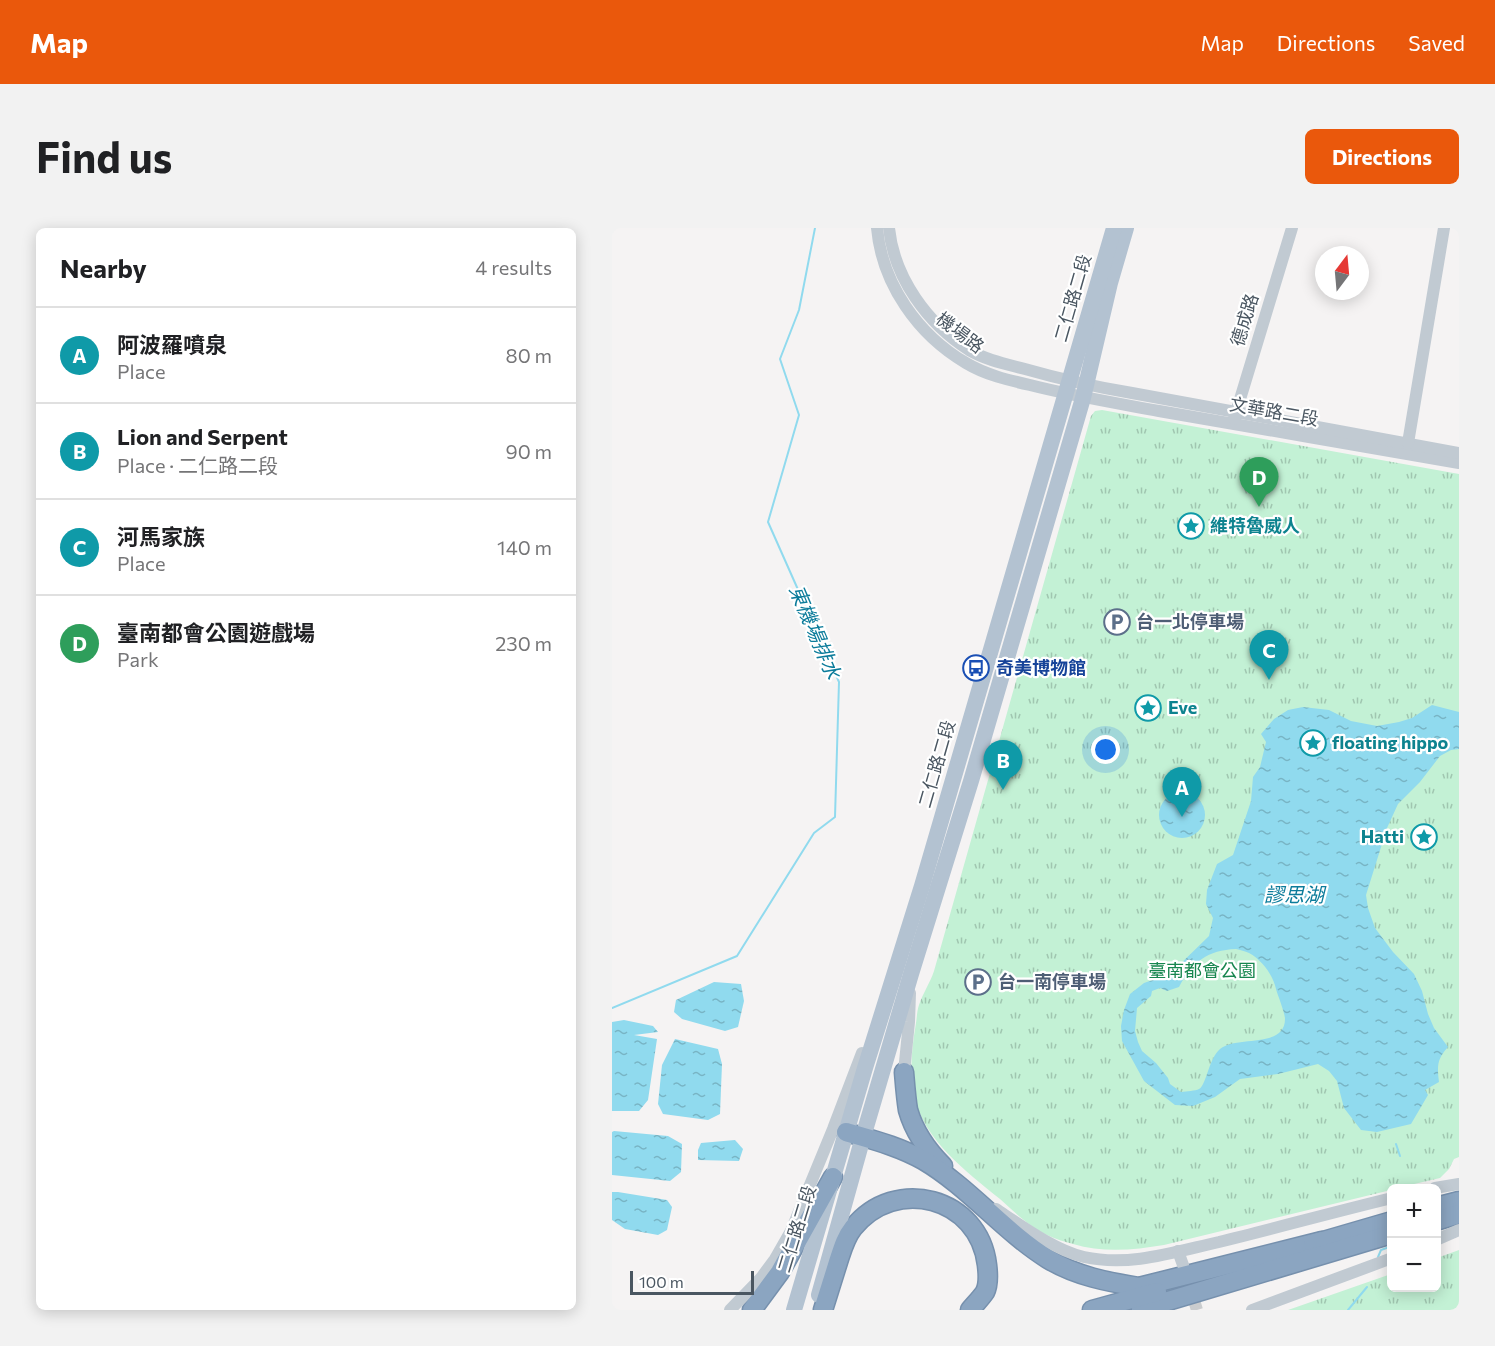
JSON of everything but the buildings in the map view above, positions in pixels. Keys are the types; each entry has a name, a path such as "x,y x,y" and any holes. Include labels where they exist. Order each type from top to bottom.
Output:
{"highway":[{"path":"904,1072 909,1111 920,1137 929,1152 964,1190"},
{"path":"854,1134 893,1145 925,1161 964,1190 1018,1238 1049,1259 1071,1270 1115,1283 1139,1287 1322,1241"},
{"path":"752,1310 780,1272 833,1176"},
{"path":"823,1310 851,1230 870,1211 883,1204 912,1198 927,1199 955,1210 976,1231 982,1244 988,1276 986,1291 970,1310"},
{"path":"1441,1206 1459,1201"},
{"path":"1441,1220 1459,1214"},
{"path":"1092,1310 1387,1222"},
{"path":"1136,1310 1387,1236"},
{"path":"1173,1310 1236,1290 1250,1277"}],"main road":[{"name":"二仁路二段","path":"815,1310 854,1134 922,886 1114,228"},
{"name":"二仁路二段","path":"794,1310 833,1176 854,1134 911,974 971,781 1084,391 1126,228"}],"street":[{"name":"機場路","path":"876,228 881,254 896,291 917,322 939,344 966,364 995,376 1084,391"},
{"name":"機場路","path":"889,228 896,256 910,288 930,317 948,334 971,351 1067,388"},
{"name":"德成路","path":"1234,418 1292,228"},
{"path":"1408,443 1444,228"},
{"name":"文華路二段","path":"1084,391 1459,463"},
{"name":"文華路二段","path":"1234,418 1408,443 1459,453"},
{"path":"730,1310 761,1278 791,1231 872,1026 915,894 922,886"},
{"path":"911,974 904,1072 920,1124 936,1154 957,1177 982,1198 1015,1222 1059,1247 1081,1257 1104,1261 1146,1259 1387,1199"},
{"path":"1441,1187 1459,1184"},
{"path":"1441,1238 1459,1230"},
{"path":"1178,1251 1183,1265"},
{"path":"1252,1310 1387,1260"}],"green space":[{"name":"臺南都會公園","path":"1102,410 1459,474 1459,1157 1454,1159 1449,1169 1440,1178 1414,1184 1387,1184 1387,1191 1164,1245 1118,1250 1096,1249 1050,1236 1022,1219 948,1154 936,1141 919,1111 912,1086 911,1068 918,1007 934,971 1091,416 1095,411"},
{"path":"1459,1250 1459,1310 1288,1310 1387,1275 1387,1292 1441,1292 1441,1257"}],"water":[{"name":"謬思湖","path":"1432,705 1459,712 1459,749 1451,750 1440,756 1420,782 1398,804 1387,828 1366,895 1375,928 1414,974 1434,1028 1448,1047 1439,1063 1439,1082 1425,1090 1428,1095 1411,1124 1377,1132 1361,1130 1344,1108 1337,1081 1329,1071 1318,1064 1278,1074 1240,1079 1215,1097 1193,1106 1175,1105 1144,1081 1122,1041 1121,1026 1124,1010 1130,994 1144,983 1170,974 1209,936 1213,918 1206,904 1207,890 1217,864 1233,855 1251,801 1253,777 1260,767 1266,742 1261,734 1274,719 1288,710 1303,707 1329,710 1351,721 1377,726 1412,718","holes":["1238,949 1254,956 1270,973 1284,1013 1283,1028 1269,1038 1227,1045 1220,1049 1201,1087 1181,1092 1170,1084 1156,1063 1142,1051 1135,1031 1137,1008 1151,996 1152,991 1160,988 1167,991 1179,987 1189,971 1202,959 1217,952"]},
{"path":"1182,792 1198,799 1205,815 1198,831 1182,838 1166,831 1159,815 1166,799"},
{"path":"714,982 741,984 744,1001 738,1027 725,1031 682,1019 674,1012 676,1000"},
{"path":"624,1020 653,1026 658,1032 634,1035 657,1039 648,1100 639,1111 612,1111 612,1022"},
{"path":"675,1039 718,1049 722,1064 720,1114 708,1120 663,1114 658,1104 662,1065"},
{"path":"612,1132 668,1136 682,1144 681,1172 670,1181 612,1175"},
{"path":"735,1140 743,1149 739,1161 698,1160 701,1143"},
{"path":"612,1192 667,1200 672,1207 667,1230 658,1235 625,1229 612,1220"}],"waterway":[{"name":"東機場排水","path":"612,1008 737,956 814,833 835,817 839,682 768,522 799,415 780,359 799,310 815,228"},
{"path":"1396,1144 1400,1156"},
{"path":"1378,1257 1381,1250 1387,1248"},
{"path":"1348,1310 1367,1287"}],"tunnel":[{"path":"1184,1268 1197,1310"}],"place":[{"name":"臺南都會公園遊戲場","path":"1259,507"},
{"name":"維特魯威人","path":"1191,526"},
{"name":"台一北停車場","path":"1117,622"},
{"name":"奇美博物館","path":"976,668"},
{"name":"河馬家族","path":"1269,680"},
{"name":"Eve","path":"1148,708"},
{"name":"floating hippo","path":"1313,743"},
{"name":"Lion and Serpent","path":"1003,790"},
{"name":"阿波羅噴泉","path":"1182,817"},
{"name":"Hatti","path":"1424,837"},
{"name":"台一南停車場","path":"978,982"}]}
